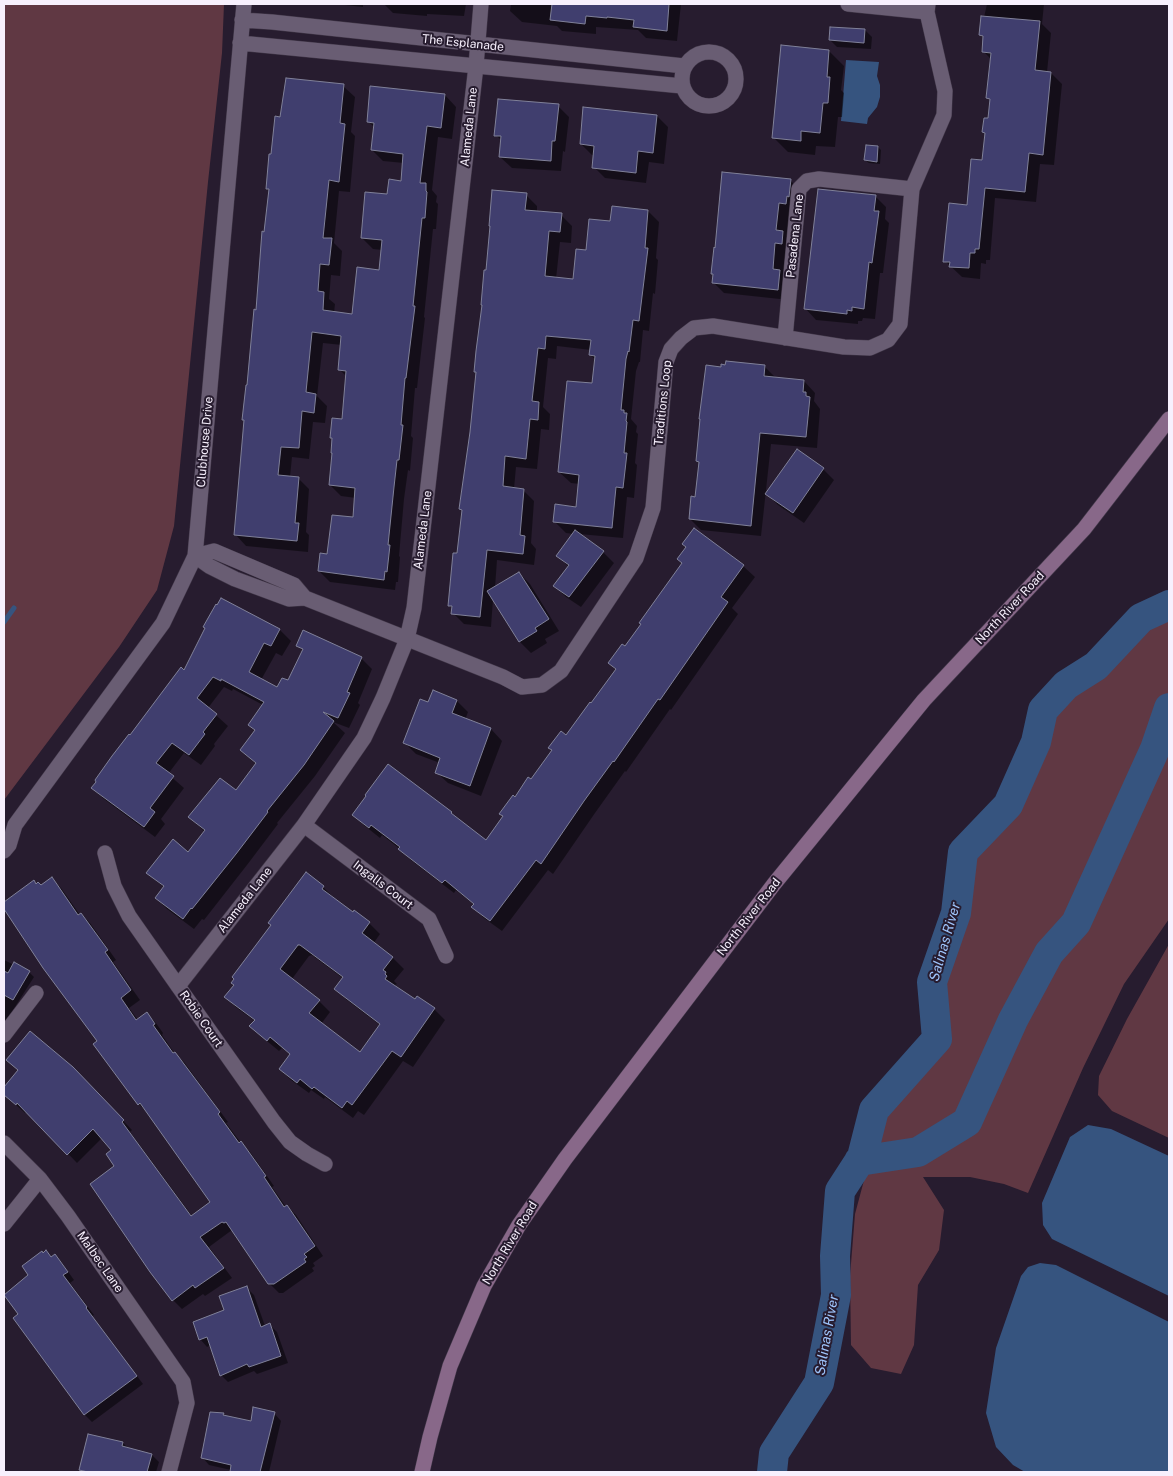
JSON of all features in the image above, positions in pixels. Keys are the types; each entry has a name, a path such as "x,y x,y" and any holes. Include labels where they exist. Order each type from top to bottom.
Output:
{"main road":[{"name":"North River Road","path":"422,1472 450,1366 484,1286 519,1225 565,1159 774,884 924,700 1084,529 1169,419"}],"street":[{"name":"Clubhouse Drive","path":"4,850 9,845 9,829 163,623 195,556 244,4"},
{"name":"Alameda Lane","path":"178,986 304,825 364,738 383,698 407,638 414,608 476,66 481,4"},
{"path":"848,4 927,8"},
{"name":"Traditions Loop","path":"195,556 214,551 294,584 305,598 503,677 522,687 542,685 561,671 636,558 653,508 666,362 671,349 681,338 694,328 713,326 844,347 870,348 888,340 900,324 912,189 944,115 945,92 927,8"},
{"name":"The Esplanade","path":"242,20 684,66"},
{"path":"306,50 308,26"},
{"name":"The Esplanade","path":"240,43 682,86"},
{"path":"706,52 720,54 731,62 736,75 734,89 727,100 714,106 701,105 689,98 682,86 684,66 694,56 706,52"},
{"name":"Pasadena Lane","path":"785,338 799,189 807,181 819,180 912,189"},
{"name":"Ingalls Court","path":"304,825 429,919 446,956"},
{"name":"Robie Court","path":"105,853 114,886 130,916 178,986 284,1135 290,1142 324,1164"},
{"path":"4,1035 36,993"},
{"name":"Malbec Lane","path":"4,1143 40,1179 183,1382 187,1403 169,1472"},
{"path":"4,1224 40,1179"}],"shaded area":[{"path":"4,4 224,4 222,53 174,526 157,590 119,647 4,800"},
{"path":"1169,615 1169,919 1124,984 1083,1068 1028,1193 1004,1184 970,1177 923,1177 944,1210 939,1250 918,1285 914,1345 901,1374 871,1368 851,1345 850,1276 855,1214 882,1113 945,1038 942,984 966,907 973,853 1020,796 1043,745 1049,718 1066,694 1105,668 1130,640 1162,617"},
{"path":"1169,944 1169,1138 1112,1111 1098,1095 1099,1076 1127,1019"}],"water":[{"path":"846,60 879,62 877,76 880,85 880,97 877,107 868,118 867,124 841,121"},
{"path":"1088,1125 1111,1129 1169,1156 1169,1296 1052,1239 1043,1225 1042,1203 1070,1137"},
{"path":"1040,1263 1056,1265 1169,1322 1168,1472 1025,1472 1013,1465 996,1447 986,1413 996,1348 1021,1276 1028,1267"}],"building":[{"path":"552,4 669,4 667,31 633,27 634,20 607,17 586,16 585,24 550,20"},
{"path":"981,16 1040,21 1035,70 1051,72 1043,155 1029,153 1025,192 985,188 979,249 975,249 975,253 970,253 969,268 949,267 950,262 943,262 949,203 967,205 971,159 982,160 985,133 982,132 984,118 988,118 990,99 986,98 991,53 982,52 983,36 979,35"},
{"path":"830,27 865,29 864,43 829,40"},
{"path":"781,45 829,50 827,77 830,77 828,103 823,103 820,133 801,131 801,141 772,138"},
{"path":"286,78 344,84 340,123 345,124 339,182 329,180 323,238 332,238 329,265 320,264 318,291 324,292 323,310 352,314 357,267 379,270 382,240 361,238 365,192 387,194 389,179 401,181 403,154 371,150 374,123 367,122 370,86 445,94 441,128 427,126 420,183 426,183 425,218 422,218 413,306 415,306 405,378 401,425 403,425 394,487 387,572 385,571 384,580 318,571 320,553 327,554 332,515 353,517 355,488 329,485 332,453 332,438 330,438 332,418 342,419 346,371 338,370 341,336 312,332 306,392 316,394 314,413 302,411 299,448 281,447 278,475 299,477 295,523 299,523 297,541 234,535 244,420 242,420 254,309 256,310 262,231 264,232 269,189 266,189 269,154 271,154 275,116 280,117"},
{"path":"498,99 559,104 555,141 552,141 551,161 499,157 501,136 494,136"},
{"path":"583,107 657,115 653,153 638,151 636,173 592,168 594,146 580,144"},
{"path":"866,145 878,146 877,162 864,160"},
{"path":"722,172 791,179 789,197 787,196 786,204 779,203 776,230 783,231 782,244 775,243 773,269 780,270 778,290 712,283 713,274 711,274"},
{"path":"818,189 876,195 874,211 879,211 872,263 869,262 864,309 852,307 852,311 847,310 847,314 804,309"},
{"path":"492,190 527,193 525,210 562,213 560,232 549,231 545,276 573,279 576,249 586,250 589,219 610,221 612,206 648,210 645,248 648,248 639,321 633,320 629,352 626,359 621,410 627,413 624,453 627,453 623,488 616,487 612,528 553,522 555,504 576,507 579,475 558,472 567,381 592,383 595,356 589,355 591,340 546,336 545,349 538,348 532,401 539,402 538,420 530,419 526,459 505,456 503,486 524,489 520,535 525,536 523,554 487,550 480,617 451,614 452,606 448,606 453,553 457,553 462,510 459,509 470,432"},
{"path":"726,361 765,365 764,376 804,380 803,392 806,392 806,396 810,397 806,437 760,433 751,526 689,519 691,496 695,497 699,462 696,461 699,419 706,365 721,367 721,364 725,365"},
{"path":"797,449 824,468 793,513 765,494"},
{"path":"694,528 744,565 721,597 728,602 660,700 658,699 584,801 541,864 536,860 490,921 471,907 474,904 445,880 442,883 398,849 400,847 371,825 369,828 352,815 388,764 486,840 503,816 499,814 513,795 515,797 528,777 531,779 552,750 548,748 561,731 566,735 616,669 608,663 622,644 625,646 682,563 677,559 686,547 682,544"},
{"path":"575,530 604,551 569,597 553,586 569,565 556,556"},
{"path":"519,572 549,619 535,628 537,631 519,642 487,591"},
{"path":"221,598 280,629 271,646 264,643 249,672 277,687 282,678 288,680 303,649 296,646 303,630 362,657 347,692 350,693 338,718 323,712 334,721 304,765 236,854 183,919 155,898 164,886 146,873 173,839 188,852 205,830 188,817 220,778 236,790 256,763 240,750 255,730 248,725 264,702 221,679 221,681 213,677 197,698 217,714 189,755 172,743 156,763 174,776 150,808 155,812 144,827 91,788 112,756 181,667 184,670 205,628 203,627"},
{"path":"433,690 457,700 452,713 491,728 470,786 435,773 440,758 403,743 420,699 428,702"},
{"path":"306,872 324,886 322,889 370,922 362,933 393,957 383,970 387,976 385,979 415,999 417,996 435,1008 401,1057 392,1051 352,1105 347,1101 342,1108 314,1087 312,1089 300,1079 297,1083 279,1069 290,1054 270,1037 267,1041 249,1026 255,1020 224,997 234,985 231,983 234,979 232,977 271,925 268,923","holes":["298,945 343,977 334,989 380,1024 360,1052 309,1013 320,1000 280,969"]},
{"path":"52,877 78,915 81,913 108,950 105,952 131,990 121,998 136,1020 147,1012 155,1024 153,1025 173,1053 175,1052 220,1112 218,1114 239,1143 241,1141 266,1176 264,1177 284,1207 287,1205 315,1246 304,1254 307,1257 304,1259 306,1262 274,1284 268,1284 226,1222 222,1222 200,1237 224,1268 195,1288 193,1285 172,1301 90,1184 114,1166 106,1154 111,1150 93,1129 67,1155 17,1103 16,1105 4,1095 4,1087 18,1070 6,1060 30,1031 73,1067 124,1120 122,1122 191,1216 210,1202 140,1103 138,1105 93,1044 97,1041 43,968 4,909 4,902 34,880 36,884 38,882 41,885"},
{"path":"14,962 30,971 13,1000 4,995 4,971 8,973"},
{"path":"46,1250 51,1257 55,1254 68,1272 63,1275 137,1376 84,1415 13,1318 18,1314 4,1295 28,1275 22,1266"},
{"path":"247,1286 261,1327 270,1323 281,1356 249,1367 247,1364 220,1376 207,1337 199,1340 193,1322 224,1310 219,1296"},
{"path":"253,1407 275,1412 260,1472 230,1472 231,1465 201,1458 210,1412 224,1413 223,1415 251,1421"},
{"path":"88,1434 123,1442 122,1446 152,1454 147,1472 88,1472 79,1470"}],"waterway":[{"name":"Salinas River","path":"772,1472 774,1453 819,1383 836,1295 835,1256 840,1191 862,1157 874,1110 937,1039 932,982 956,913 963,852 1008,805 1036,742 1043,710 1066,685 1096,666 1141,618 1169,605"},
{"path":"4,622 14,608"},
{"name":"Salinas River","path":"859,1161 918,1152 967,1122 1013,1020 1049,953 1076,923 1155,749 1169,708"}]}
